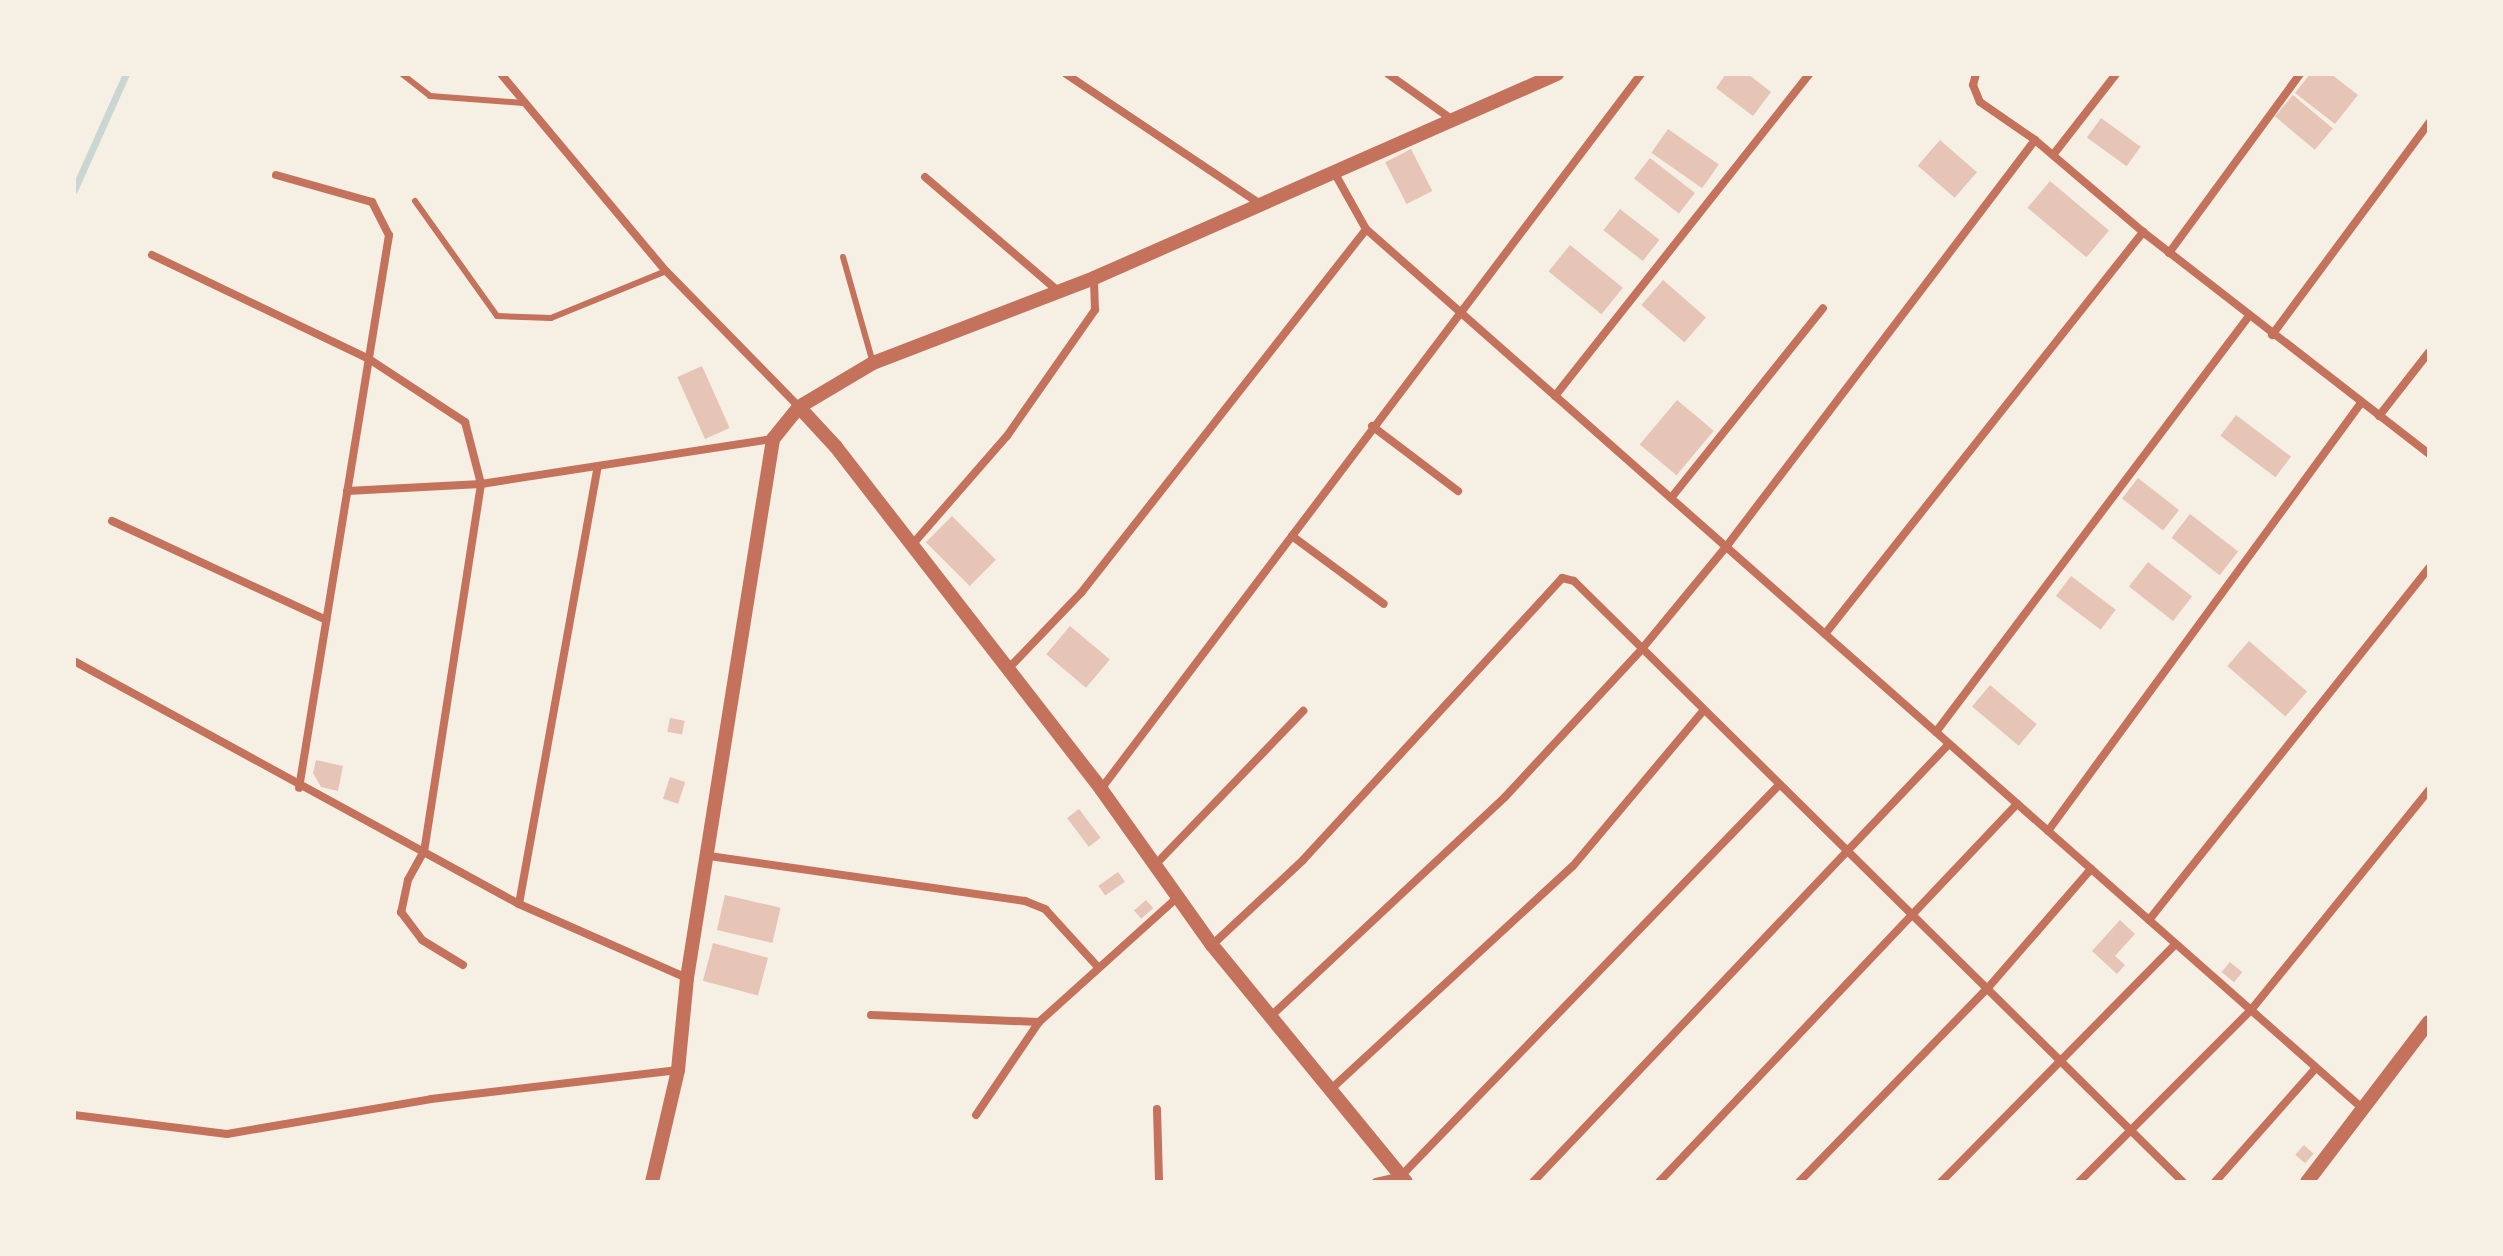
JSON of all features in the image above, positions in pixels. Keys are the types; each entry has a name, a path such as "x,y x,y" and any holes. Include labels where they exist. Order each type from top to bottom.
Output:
{"street":[{"path":"501,74 666,271 836,447 1101,789 1212,945 1403,1179"},
{"path":"1066,74 1260,204"},
{"path":"1388,74 1450,118"},
{"path":"652,1182 678,1070 687,978 709,856 773,439 799,407 873,363 1094,278 1450,118 1557,74"},
{"path":"1101,789 1372,426 1641,74"},
{"path":"1555,396 1809,74"},
{"path":"1976,74 1973,85 1980,102 2035,140 2169,253 2429,454"},
{"path":"2053,155 2116,74"},
{"path":"2169,253 2300,74"},
{"path":"2272,335 2429,123"},
{"path":"1271,1016 1505,797 1641,650 1726,547 2035,140"},
{"path":"1334,172 1366,229 2362,1108"},
{"path":"276,175 372,202 389,235 299,788"},
{"path":"925,177 1058,292"},
{"path":"1008,669 1081,593 1366,229"},
{"path":"1825,634 2143,232"},
{"path":"152,255 369,359 458,412 465,422 481,484 424,851 408,880 401,912 422,940 463,965"},
{"path":"911,546 1007,436 1095,310 1094,278"},
{"path":"1671,498 1823,308"},
{"path":"1936,732 2249,316"},
{"path":"2379,416 2429,352"},
{"path":"2048,831 2361,403"},
{"path":"1372,426 1458,491"},
{"path":"347,491 481,484 773,439"},
{"path":"519,904 598,467"},
{"path":"112,521 326,620"},
{"path":"1292,536 1384,604"},
{"path":"2149,920 2429,568"},
{"path":"1212,945 1303,860 1562,578 1574,581 2183,1182"},
{"path":"74,661 299,788 424,851 519,904 687,978"},
{"path":"1154,866 1303,711"},
{"path":"1329,1091 1573,866 1703,711"},
{"path":"1533,1182 1949,744"},
{"path":"1376,1182 1403,1179 1779,785"},
{"path":"2079,1182 2251,1010 2429,790"},
{"path":"1659,1182 2017,804"},
{"path":"709,856 1025,901 1045,909 1098,967"},
{"path":"1799,1182 1987,989 2091,869"},
{"path":"976,1115 1039,1022 1178,897"},
{"path":"1941,1182 2176,944"},
{"path":"871,1015 1039,1022"},
{"path":"2307,1182 2429,1022"},
{"path":"2215,1182 2316,1068"},
{"path":"74,1115 227,1134 431,1099 678,1070"},
{"path":"1157,1109 1159,1182"}],"lane":[{"path":"402,74 430,96 523,103"},
{"path":"415,201 497,316 551,318 666,271"},
{"path":"843,257 873,363"}],"building":[{"path":"1726,74 1748,74 1771,92 1753,116 1716,88"},
{"path":"2310,74 2331,74 2358,95 2335,124 2295,93"},
{"path":"2293,95 2333,128 2315,150 2275,116"},
{"path":"2101,118 2141,147 2127,166 2087,137"},
{"path":"1668,129 1719,165 1702,188 1651,153"},
{"path":"1940,140 1977,172 1955,198 1918,166"},
{"path":"1411,149 1432,191 1406,204 1385,162"},
{"path":"1650,158 1695,193 1679,214 1634,178"},
{"path":"2050,181 2109,230 2086,257 2028,208"},
{"path":"1620,209 1659,240 1643,261 1603,230"},
{"path":"1570,245 1623,288 1601,314 1549,271"},
{"path":"1663,280 1706,317 1684,342 1641,305"},
{"path":"702,366 730,428 705,439 677,377"},
{"path":"1677,400 1714,431 1676,475 1640,444"},
{"path":"2236,415 2291,457 2275,477 2220,436"},
{"path":"2138,478 2179,510 2163,531 2122,498"},
{"path":"2190,514 2238,552 2220,575 2172,538"},
{"path":"952,516 996,560 970,586 926,542"},
{"path":"2148,562 2192,596 2173,621 2129,586"},
{"path":"2071,576 2116,610 2101,630 2056,596"},
{"path":"1070,626 1110,659 1086,688 1046,654"},
{"path":"2249,641 2307,692 2285,716 2227,666"},
{"path":"1990,685 2037,724 2019,746 1972,706"},
{"path":"670,718 685,721 682,735 667,732"},
{"path":"316,760 343,766 338,791 321,787 313,773"},
{"path":"670,777 685,782 678,804 663,799"},
{"path":"1079,809 1101,838 1089,847 1067,818"},
{"path":"1118,872 1125,882 1105,896 1098,886"},
{"path":"725,895 781,908 772,943 717,930"},
{"path":"1146,900 1153,908 1141,919 1134,910"},
{"path":"2120,920 2135,934 2115,956 2125,965 2117,974 2092,951"},
{"path":"713,943 768,958 758,995 703,981"},
{"path":"2230,962 2242,972 2234,982 2222,972"},
{"path":"2304,1145 2314,1154 2305,1163 2295,1155"}],"waterway":[{"path":"74,190 126,74"}]}
